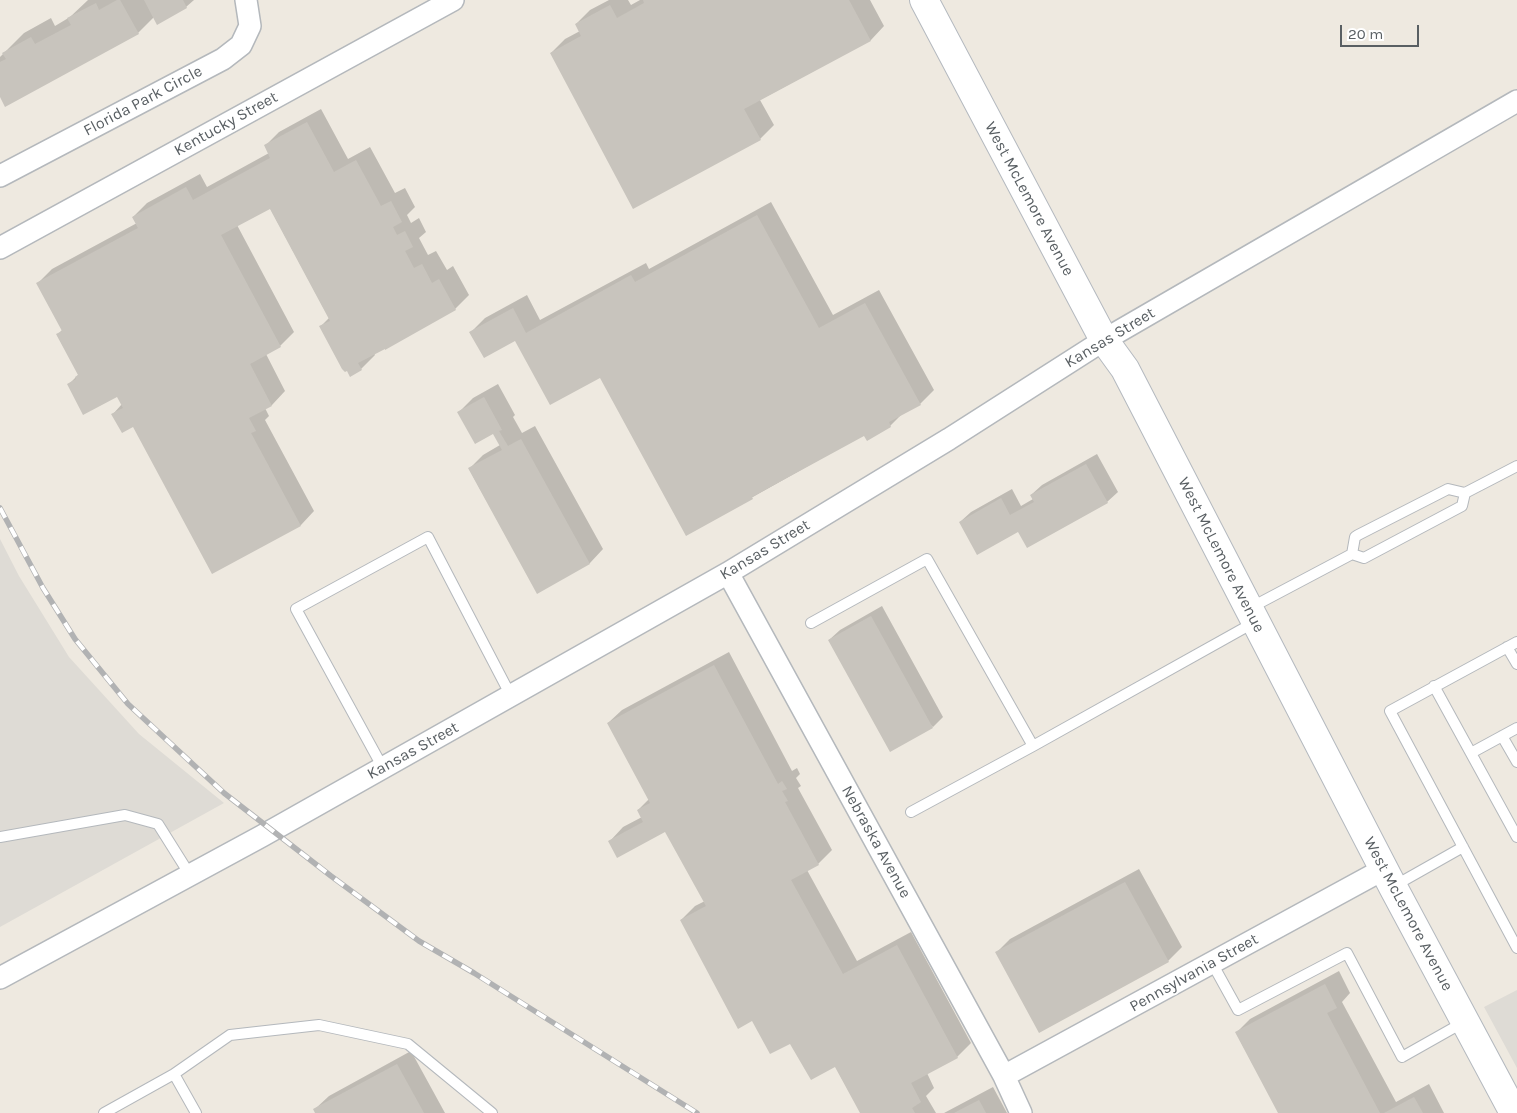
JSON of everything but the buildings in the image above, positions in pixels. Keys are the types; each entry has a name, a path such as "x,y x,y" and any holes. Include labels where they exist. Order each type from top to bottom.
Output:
{"main road":[{"name":"West McLemore Avenue","path":"924,0 1104,340 1125,369 1389,878 1508,1097"}],"street":[{"name":"Florida Park Circle","path":"0,176 223,59 241,45 250,26 246,0"},
{"name":"Kentucky Street","path":"0,248 453,0"},
{"name":"Kansas Street","path":"0,978 383,768 728,573 949,438 1104,340 1517,102"},
{"name":"Nebraska Avenue","path":"728,573 1004,1076 1021,1113"},
{"name":"Pennsylvania Street","path":"1004,1076 1212,963 1389,878"}],"lane":[{"path":"911,812 1033,746 1352,554 1355,537 1358,535 1448,489 1465,493 1517,466"},
{"path":"1352,554 1364,558 1462,506 1465,493"},
{"path":"383,768 296,609 428,537 511,696"},
{"path":"811,623 927,559 1033,746"},
{"path":"1517,664 1512,644 1390,711 1517,948"},
{"path":"1434,686 1517,837"},
{"path":"1471,753 1517,728"},
{"path":"1502,736 1517,762"},
{"path":"0,837 125,815 158,824 190,875"},
{"path":"1389,878 1462,847"},
{"path":"1212,963 1238,1010 1347,954 1402,1057 1465,1021"},
{"path":"104,1113 174,1074 230,1036 319,1025 408,1044 492,1113"},
{"path":"174,1074 196,1113"}],"shaded area":[{"path":"0,539 19,576 69,657 139,734 224,803 0,927"},
{"path":"1517,990 1517,1068 1484,1007"}],"railway":[{"path":"0,508 43,588 75,639 128,704 224,793 419,941 474,973 697,1113"}]}
